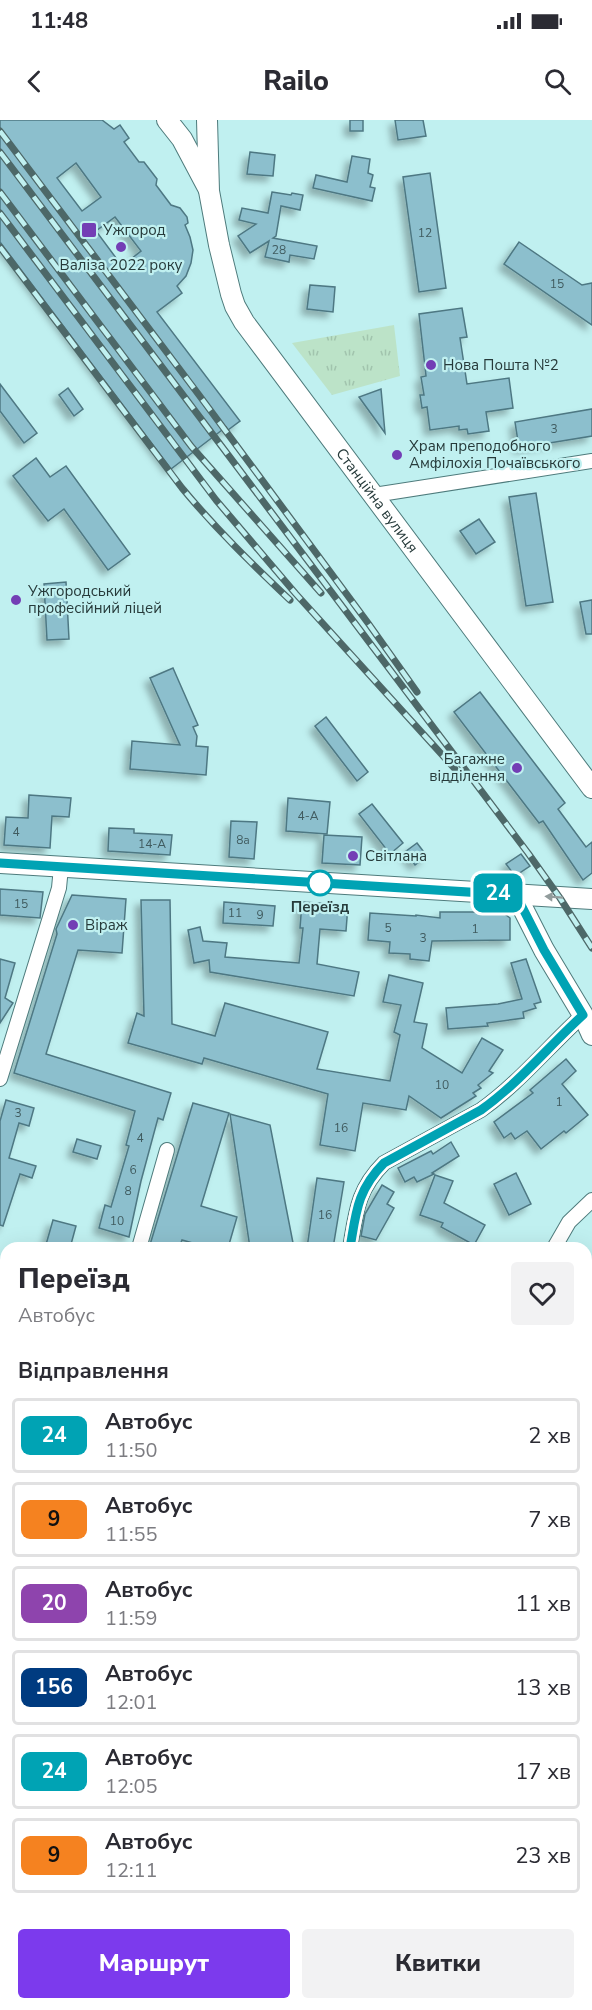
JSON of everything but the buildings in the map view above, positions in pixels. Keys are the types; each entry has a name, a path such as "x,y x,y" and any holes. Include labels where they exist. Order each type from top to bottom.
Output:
{"main road":[{"name":"Станційна вулиця","path":"167,120 182,139 209,191"},
{"name":"Станційна вулиця","path":"207,120 209,191 219,245 235,306 244,322 592,788"},
{"path":"0,863 592,899"},
{"path":"516,895 592,1035"}],"street":[{"path":"374,495 592,461"},
{"path":"0,1079 59,888 61,867"},
{"path":"351,1242 358,1202 367,1183 384,1163 481,1110 496,1099 583,1015"},
{"path":"141,1242 167,1150"},
{"path":"557,1242 569,1222 592,1200"}],"green space":[{"path":"394,325 400,376 332,395 292,343"}],"railway":[{"path":"0,131 199,395 417,692"},
{"path":"0,152 528,853 592,948"},
{"path":"0,192 191,446 321,593"},
{"path":"0,213 216,500 296,594 455,769"},
{"path":"0,247 182,488 234,546 290,600"}],"bus line":[{"name":"24","path":"0,863 516,895 544,950 583,1015 496,1099 481,1110 384,1163 367,1183 358,1202 351,1242"}],"place":[{"name":"Ужгород","path":"89,230"},
{"name":"Валіза 2022 року","path":"121,247"},
{"name":"Нова Пошта №2","path":"431,365"},
{"name":"Храм преподобного Амфілохія Почаївського","path":"397,455"},
{"name":"Ужгородський професійний ліцей","path":"16,600"},
{"name":"Багажне відділення","path":"517,768"},
{"name":"Світлана","path":"353,856"},
{"name":"Переїзд","path":"320,883"},
{"name":"Віраж","path":"73,925"}]}
